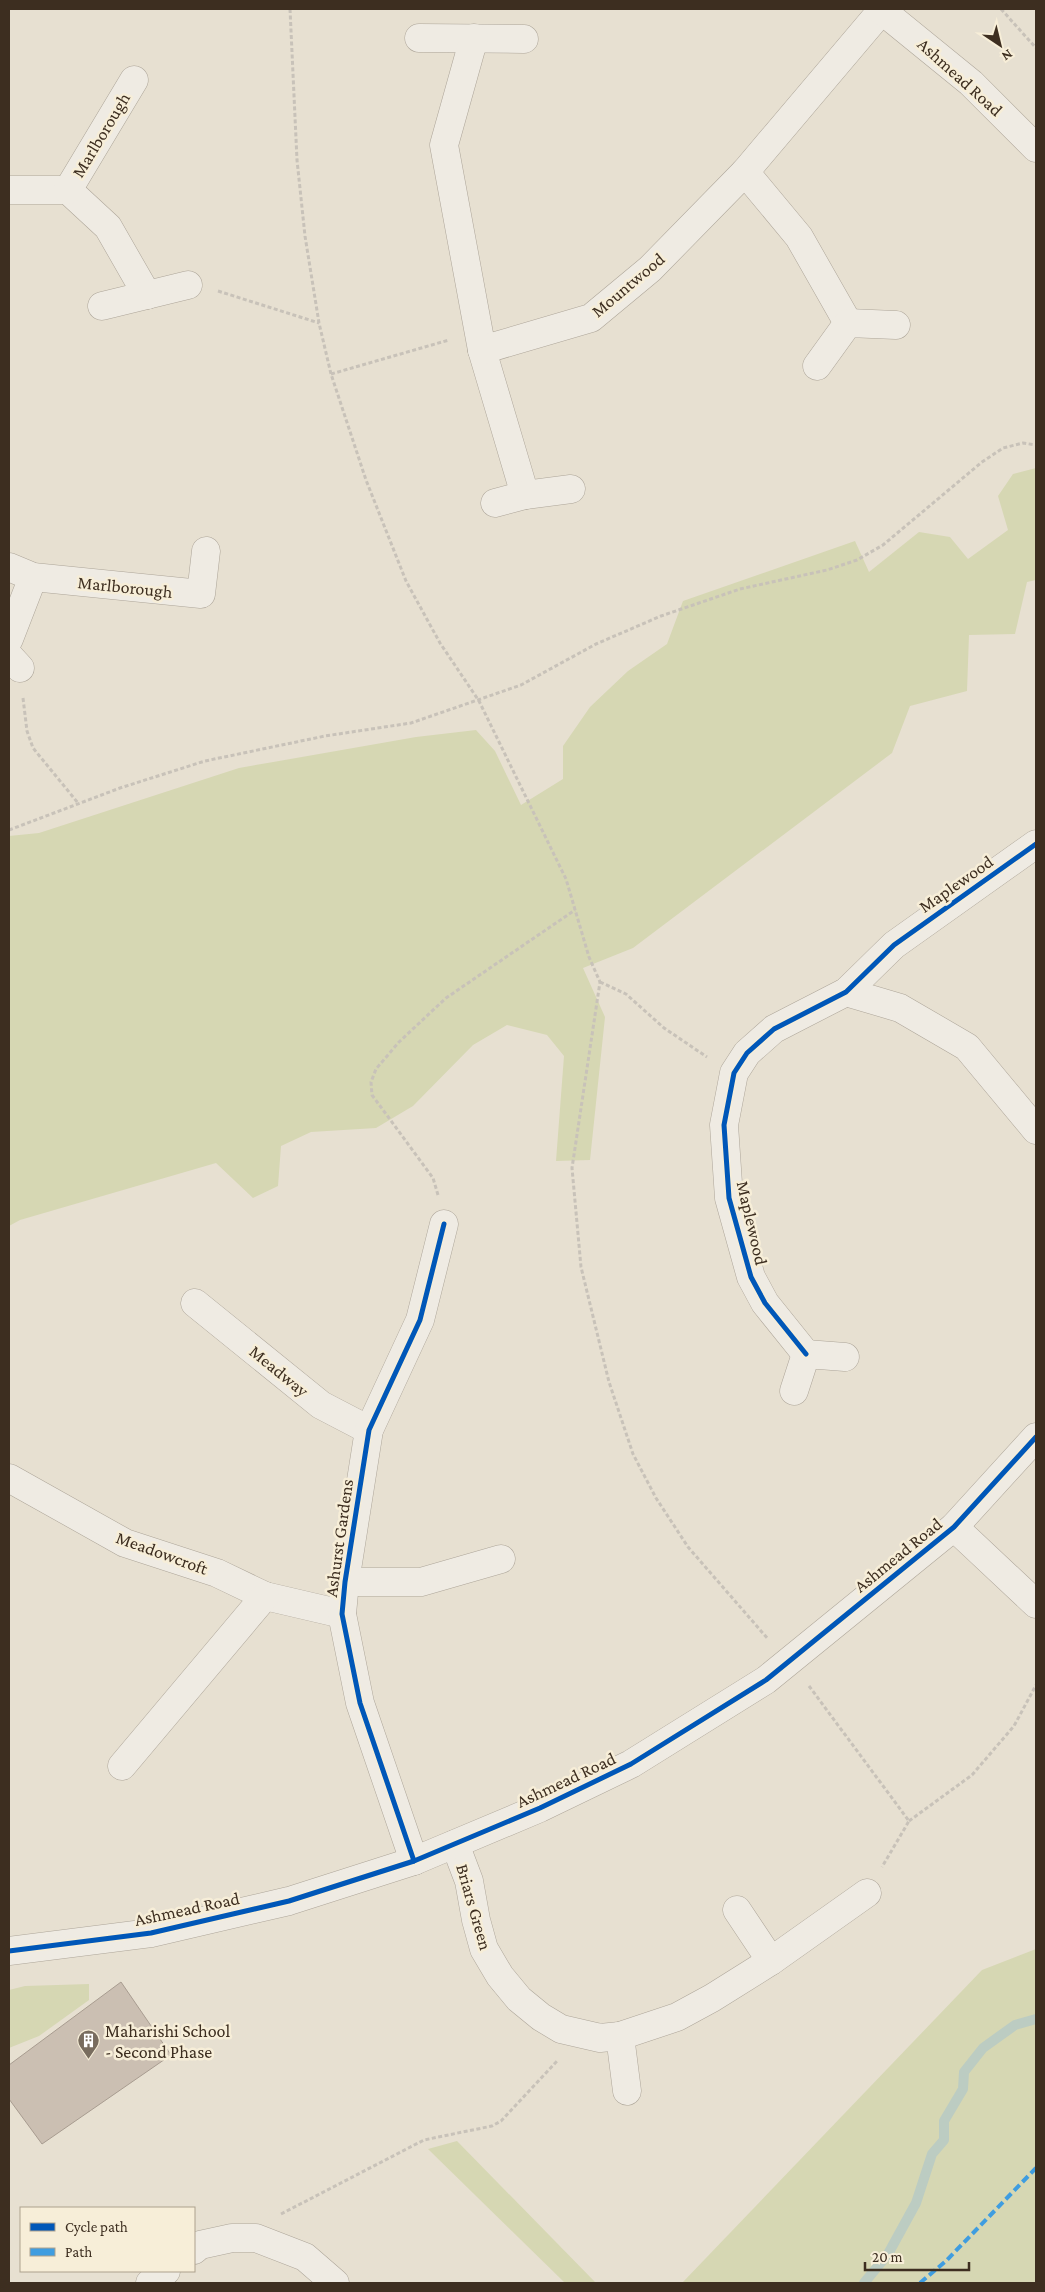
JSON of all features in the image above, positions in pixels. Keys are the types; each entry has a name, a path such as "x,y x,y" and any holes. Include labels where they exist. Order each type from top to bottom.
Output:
{"street":[{"name":"Ashmead Road","path":"881,9 971,83 1036,148"},
{"name":"Mountwood","path":"480,341 590,318 650,269 745,172 881,9"},
{"path":"419,38 524,39"},
{"path":"474,38 444,145 480,341 525,495"},
{"name":"Marlborough","path":"68,190 134,80"},
{"path":"745,172 799,236 848,323"},
{"name":"Marlborough","path":"9,190 68,190 108,227 147,295"},
{"path":"102,306 188,285"},
{"path":"848,323 896,325"},
{"path":"818,366 848,323"},
{"path":"495,503 525,495 571,489"},
{"name":"Marlborough","path":"9,567 33,577 201,594 206,551"},
{"path":"9,639 33,577"},
{"name":"Maplewood","path":"806,1354 765,1303 751,1278 729,1198 724,1125 734,1073 747,1053 774,1029 846,992 894,945 1036,844"},
{"path":"846,992 900,1008 967,1047 1036,1130"},
{"name":"Ashurst Gardens","path":"414,1861 360,1703 342,1614 345,1582 369,1430 420,1320 444,1224"},
{"name":"Meadway","path":"195,1303 321,1405 369,1430"},
{"path":"794,1391 806,1354 845,1357"},
{"name":"Ashmead Road","path":"9,1951 151,1933 289,1901 414,1861 540,1808 631,1764 766,1680 954,1528 1036,1437"},
{"name":"Meadowcroft","path":"9,1478 124,1543 217,1573 265,1596 342,1614"},
{"path":"954,1528 1036,1604"},
{"path":"345,1582 421,1582 501,1559"},
{"path":"122,1766 265,1596"},
{"name":"Briars Green","path":"455,1844 469,1881 476,1920 484,1949 500,1976 520,1999 541,2017 561,2029 600,2038 620,2036 677,2018 771,1961 867,1893"},
{"path":"737,1910 771,1961"},
{"path":"620,2036 627,2091"},
{"path":"195,2249 200,2245 232,2238 256,2238 305,2257 334,2283"},
{"path":"150,2283 165,2272"}],"path":[{"path":"290,9 297,160 305,236 319,323 331,374 366,480 406,580 440,643 479,701 566,879 589,957 600,982 572,1168 581,1267 610,1382 633,1454 656,1498 688,1547 769,1641 749,1657 766,1680"},
{"path":"1001,9 1036,48"},
{"path":"188,285 209,288 319,323"},
{"path":"331,374 480,341"},
{"path":"9,830 78,803 205,761 325,736 411,723 521,685 596,644 662,616 740,589 827,570 857,560 883,546 982,462 1004,448 1023,443 1036,445"},
{"path":"14,662 27,731 33,748 78,803"},
{"path":"444,1224 433,1178 372,1095 371,1082 376,1069 399,1042 446,998 576,910"},
{"path":"600,982 626,994 664,1028 690,1047 734,1073"},
{"path":"806,1682 909,1821"},
{"path":"867,1893 909,1821 972,1775 1014,1726 1036,1685"},
{"path":"276,2216 424,2140 492,2126 501,2121 582,2034"}],"green space":[{"path":"1036,468 1036,580 1027,582 1015,634 969,635 967,691 910,706 892,753 633,948 583,968 605,1017 590,1160 556,1161 564,1056 547,1035 507,1025 473,1045 413,1106 376,1128 311,1132 281,1146 278,1186 253,1198 216,1163 20,1220 9,1226 9,836 39,833 239,768 416,737 476,730 495,751 521,805 563,779 563,746 590,707 628,671 667,644 683,601 855,541 869,572 919,532 950,537 968,559 1008,530 998,496 1013,474"},
{"path":"1036,1949 1036,2283 682,2283 982,1970"},
{"path":"89,1984 89,2000 39,2036 9,2048 9,1990 25,1986"},
{"path":"457,2141 596,2283 565,2283 428,2149"}],"building":[{"name":"Maharishi School - Second Phase","path":"121,1982 171,2055 42,2144 9,2099 9,2065"}],"waterway":[{"path":"864,2283 888,2254 916,2203 932,2154 944,2140 944,2121 963,2089 964,2072 983,2048 1015,2025 1036,2019"}],"marked path":[{"path":"920,2283 946,2261 1036,2168"}],"cycle path":[{"path":"806,1354 765,1303 751,1277 729,1198 724,1125 734,1073 747,1053 774,1029 846,992 894,945 1036,844"},
{"path":"414,1861 360,1703 342,1614 345,1582 369,1430 420,1320 444,1224"},
{"path":"9,1951 151,1933 289,1901 414,1861 540,1808 631,1764 766,1680 954,1527 1036,1437"}],"place":[{"name":"Maharishi School - Second Phase","path":"89,2060"}]}
